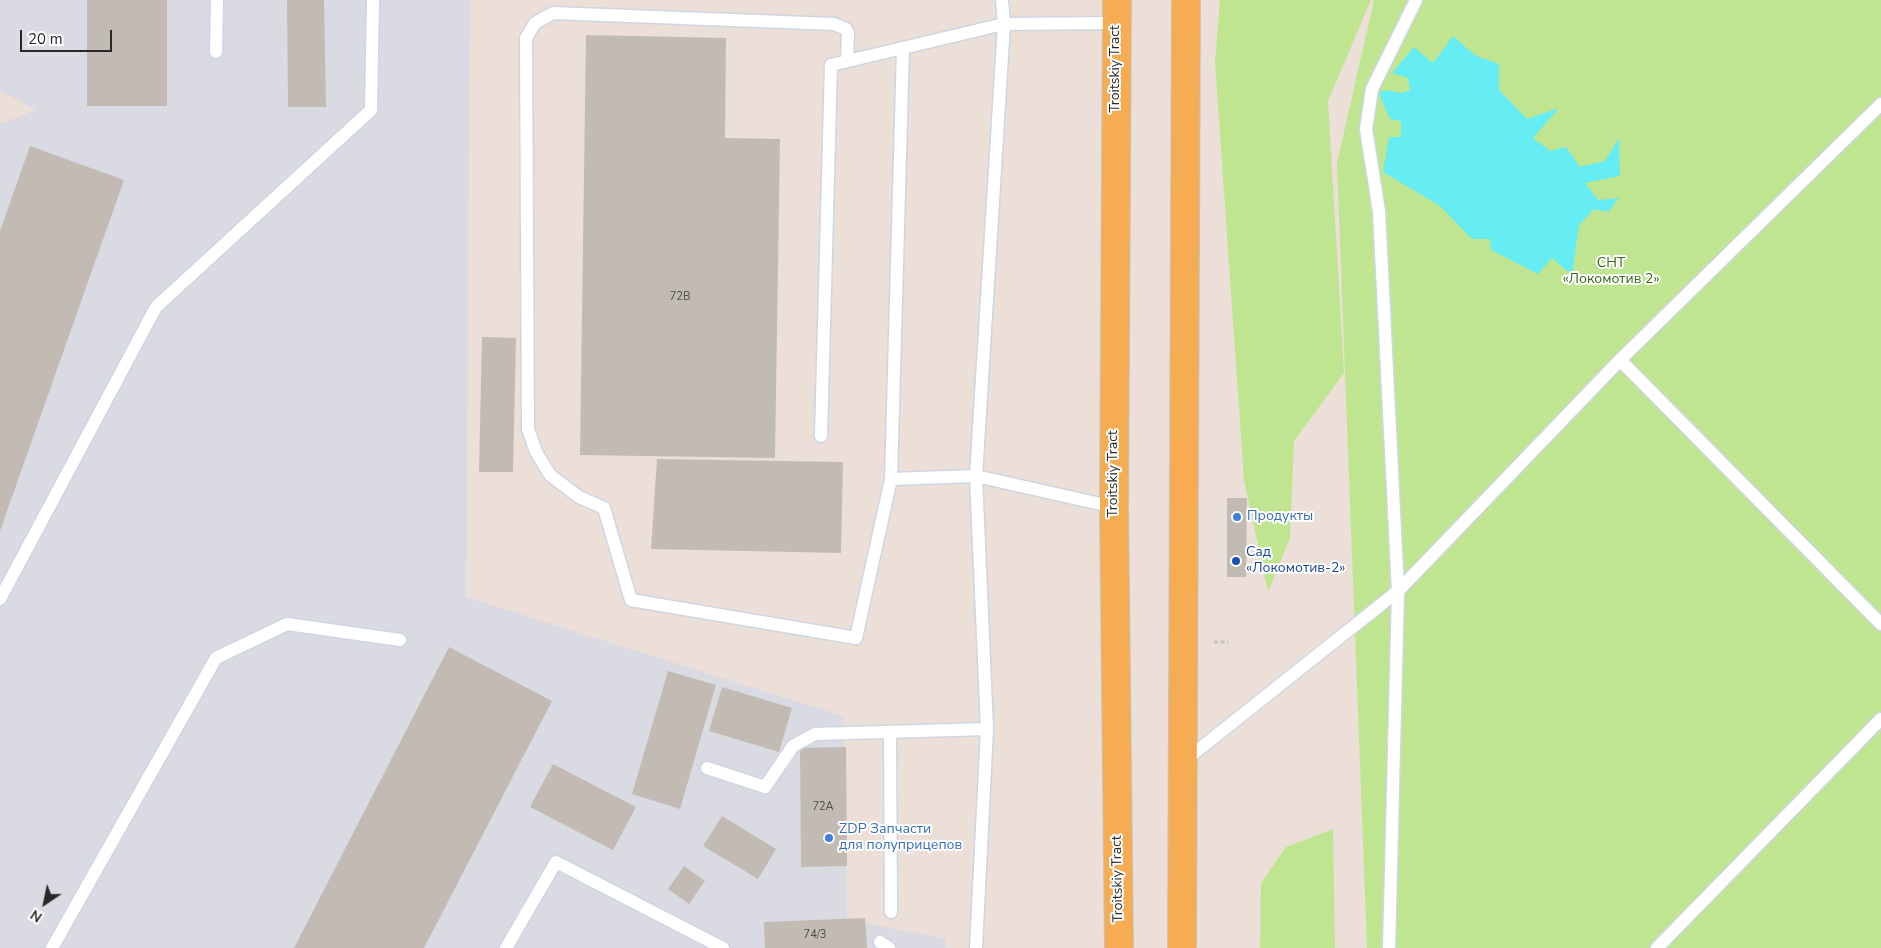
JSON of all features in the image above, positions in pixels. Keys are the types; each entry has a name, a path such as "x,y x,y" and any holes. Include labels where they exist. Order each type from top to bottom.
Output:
{"main road":[{"path":"1182,948 1186,0"},
{"name":"Troitskiy Tract","path":"1116,12 1114,507 1119,948"}],"lane":[{"path":"216,52 217,0"},
{"path":"0,600 156,307 371,110 373,0"},
{"path":"976,948 986,729 976,476 1004,24 1002,0"},
{"path":"1389,948 1398,591 1379,211 1366,129 1372,89 1416,0"},
{"path":"847,61 848,33 846,29 834,24 553,12 535,23 526,38 528,429 536,452 550,475 578,497 604,508 631,600 856,638 891,480 903,48"},
{"path":"821,436 831,65 1004,24 1116,12"},
{"path":"1183,762 1398,591 1620,360 1881,104"},
{"path":"1620,360 1881,624"},
{"path":"891,480 976,476 1114,507"},
{"path":"52,948 216,658 287,624 400,640"},
{"path":"1657,948 1881,719"},
{"path":"707,768 765,787 793,746 815,734 986,729"},
{"path":"890,732 891,912"},
{"path":"506,948 556,862 723,948"}],"shaded area":[{"path":"0,0 470,0 466,597 843,716 847,920 945,938 946,948 0,948 0,124 36,110 0,91"}],"green space":[{"path":"1220,0 1371,0 1328,101 1344,373 1294,441 1290,538 1268,592 1244,480 1215,62"},
{"name":"СНТ «Локомотив 2»","path":"1374,0 1881,0 1881,948 1367,948 1337,163"},
{"path":"1333,829 1335,948 1260,948 1261,883 1286,847"}],"water":[{"path":"1453,36 1476,56 1499,64 1499,90 1527,119 1559,108 1533,138 1550,151 1566,147 1580,167 1605,161 1619,138 1620,176 1585,183 1598,200 1619,198 1608,212 1594,209 1579,225 1572,275 1552,258 1538,274 1491,250 1490,239 1472,239 1440,206 1383,172 1389,137 1401,137 1401,121 1390,119 1379,94 1384,90 1403,93 1410,90 1408,78 1392,73 1414,47 1433,63"}],"building":[{"path":"87,0 167,0 167,106 87,106"},
{"path":"287,0 324,0 326,107 288,107"},
{"path":"586,35 726,38 725,138 780,139 775,458 580,455"},
{"path":"30,146 124,180 0,531 0,231"},
{"path":"482,337 516,338 513,472 479,472"},
{"path":"657,459 843,462 841,553 651,549"},
{"path":"1227,498 1247,498 1246,577 1227,577"},
{"path":"449,647 552,701 424,948 294,948"},
{"path":"668,671 716,685 680,809 632,794"},
{"path":"722,687 792,708 779,752 709,731"},
{"path":"846,747 847,866 801,867 800,748"},
{"path":"553,764 636,807 613,850 530,807"},
{"path":"722,816 776,849 758,879 703,846"},
{"path":"684,866 705,881 689,904 668,889"},
{"path":"865,918 867,948 765,948 764,922"}],"place":[{"name":"Продукты","path":"1237,517"},
{"name":"Сад «Локомотив-2»","path":"1236,561"},
{"name":"ZDP Запчасти для полуприцепов","path":"829,838"}]}
